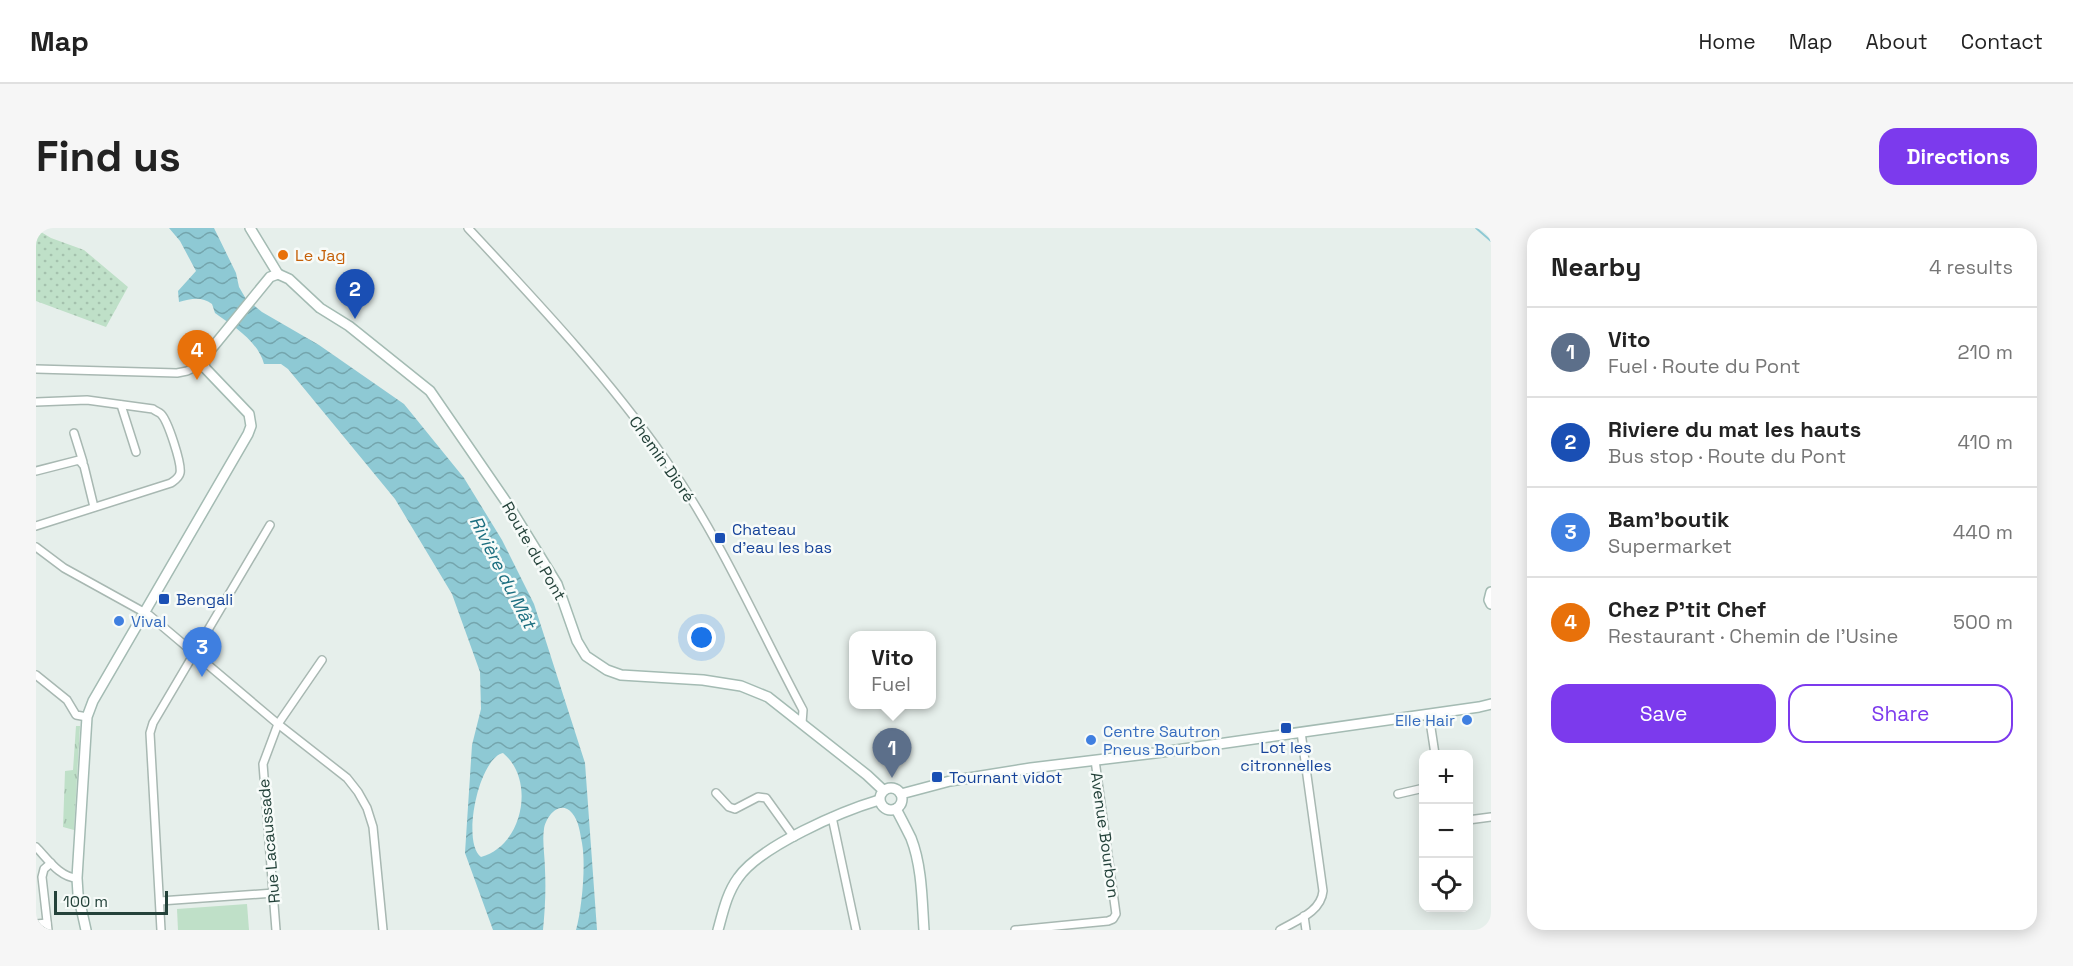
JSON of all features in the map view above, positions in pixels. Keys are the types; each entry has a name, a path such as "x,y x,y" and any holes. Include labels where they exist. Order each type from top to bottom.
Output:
{"main road":[{"path":"86,930 77,878 87,717 93,701 251,426 249,414 205,368 204,363 213,346 274,275 250,228"},
{"name":"Route du Pont","path":"274,275 288,279 320,308 356,331 430,391 509,506 557,584 577,641 586,656 607,670 621,675 703,680 741,687 768,697 883,790"},
{"path":"1491,592 1489,600 1491,604"},
{"name":"Avenue Bourbon","path":"901,794 950,781 1428,715 1487,705 1491,696"},
{"path":"718,930 726,901 737,879 751,862 832,817 879,800 883,790 893,788 901,794 901,803 896,809"},
{"path":"879,800 886,809 896,809"},
{"path":"896,809 911,838 915,853 921,887 924,930"}],"street":[{"name":"Chemin Dioré","path":"468,228 574,344 666,460 705,522 803,710 802,723"},
{"path":"36,369 177,373 204,363"},
{"path":"36,402 87,400 153,409 161,414 166,423 180,464 177,479 171,483 36,526"},
{"path":"121,405 136,452"},
{"path":"74,434 94,507"},
{"path":"36,471 76,460 82,462"},
{"path":"161,930 150,733 153,723 270,525"},
{"path":"36,547 64,568 145,613 278,724 347,778 367,808 376,848 383,930"},
{"name":"Rue Lacaussade","path":"276,930 263,764 278,724 322,660"},
{"path":"36,675 67,700 76,715 87,717"},
{"path":"1428,715 1434,750"},
{"path":"1280,930 1318,907 1323,891 1301,732"},
{"name":"Avenue Bourbon","path":"1015,930 1108,921 1116,914 1095,760"},
{"path":"1398,794 1419,789"},
{"path":"716,793 729,807 735,809 758,797 766,798 794,837"},
{"path":"832,817 856,930"},
{"path":"1473,819 1491,817"},
{"path":"36,847 64,875 77,878"},
{"path":"36,924 47,927 42,877 44,869 51,863"},
{"path":"160,901 274,893"},
{"path":"1304,916 1306,930"}],"green space":[{"path":"36,229 51,238 84,250 128,287 106,327 36,301"},
{"path":"76,726 80,726 74,830 63,827 65,771 73,770"},
{"path":"247,904 249,930 178,930 177,909"}],"water":[{"name":"Rivière du Mât","path":"169,228 214,228 246,299 262,312 319,345 404,404 464,478 502,540 534,604 585,763 597,930 576,930 584,863 580,831 572,813 567,809 558,808 548,819 544,829 543,930 493,930 465,853 472,745 481,709 480,672 452,594 395,499 288,369 281,364 264,364 251,341 215,313 212,304 208,301 192,299 179,302 178,291 196,271 180,241","holes":["503,753 513,765 522,795 515,826 507,840 495,850 481,857 475,848 473,835 473,819 480,784 494,758"]}],"waterway":[{"path":"1476,228 1491,241"}],"place":[{"name":"Le Jag","path":"283,255"},
{"name":"Riviere du mat les hauts","path":"355,319"},
{"name":"Chez P'tit Chef","path":"197,380"},
{"name":"Chateau d'eau les bas","path":"720,538"},
{"name":"Bengali","path":"164,599"},
{"name":"Vival","path":"119,621"},
{"name":"Bam'boutik","path":"202,677"},
{"name":"Elle Hair","path":"1467,720"},
{"name":"Lot les citronnelles","path":"1286,728"},
{"name":"Centre Sautron Pneus Bourbon","path":"1091,740"},
{"name":"Tournant vidot","path":"937,777"},
{"name":"Vito","path":"892,778"}]}
